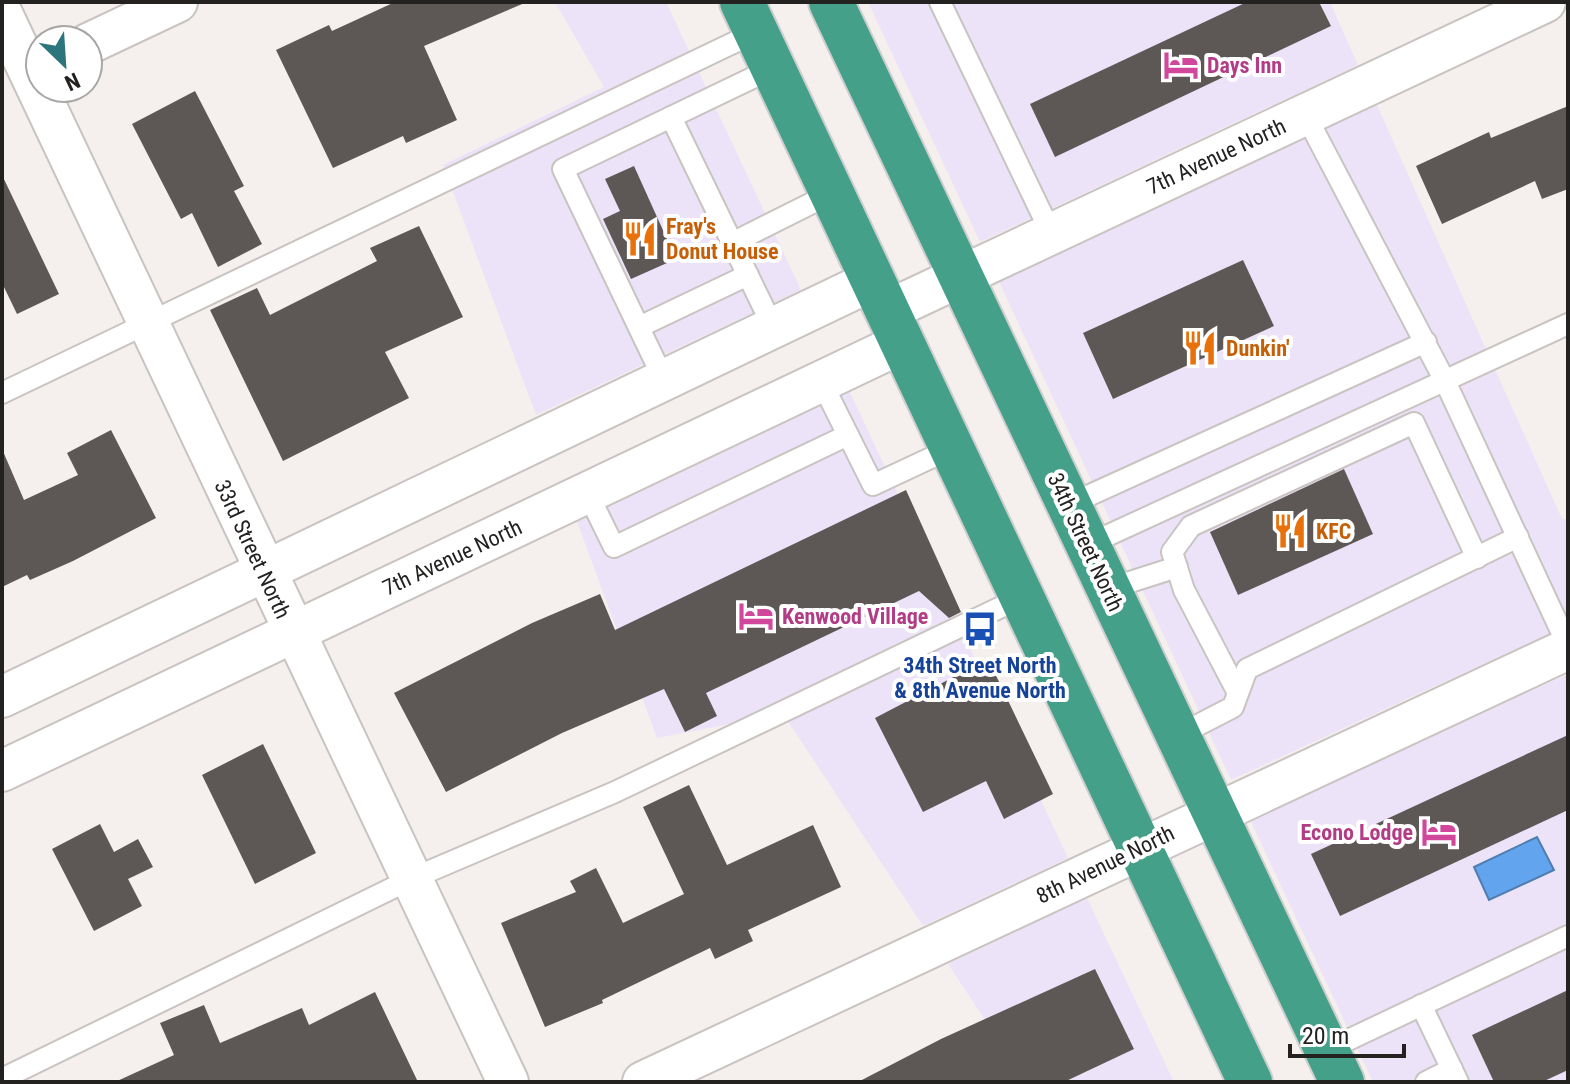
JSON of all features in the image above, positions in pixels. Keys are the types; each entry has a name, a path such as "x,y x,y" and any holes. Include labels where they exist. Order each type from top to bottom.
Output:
{"highway":[{"name":"34th Street North","path":"835,3 1068,505 1334,1066"},
{"path":"757,34 1250,1082"}],"street":[{"path":"104,36 177,2"},
{"name":"7th Avenue North","path":"2,697 773,327 887,311 1545,2"},
{"name":"33rd Street North","path":"2,14 24,75"},
{"name":"33rd Street North","path":"38,104 147,324 508,1082"},
{"name":"7th Avenue North","path":"2,771 821,381 887,311"},
{"name":"8th Avenue North","path":"643,1082 1568,647"}],"lane":[{"path":"940,2 1051,233"},
{"path":"664,380 563,169 671,117 757,34"},
{"path":"2,393 757,34"},
{"path":"1305,114 1426,342 1568,647"},
{"path":"671,117 773,327"},
{"path":"732,243 832,193"},
{"path":"639,327 748,275"},
{"path":"1087,545 1568,324"},
{"path":"1068,505 1426,342"},
{"path":"821,381 873,485 952,448"},
{"path":"1238,693 1184,590 1172,552 1191,526 1414,423 1477,558"},
{"path":"587,492 614,547 848,435"},
{"path":"1324,437 1334,461"},
{"path":"1185,501 1191,526"},
{"path":"1177,736 1233,707 1247,669 1518,537"},
{"path":"1108,589 1177,567"},
{"path":"2,1079 411,879 615,792 1022,597"},
{"path":"1334,1066 1421,1005 1568,937"},
{"path":"1421,1005 1455,1076 1426,1082"}],"shaded area":[{"path":"555,2 666,2 801,290 536,415 443,165 604,87"},
{"path":"868,2 1330,2 1358,65 980,242"},
{"path":"1377,105 1562,519 1568,519 1568,625 1231,780 999,282"},
{"path":"850,392 1068,858 923,926 783,714 657,738 577,522"},
{"path":"1568,674 1568,1082 1373,1082 1250,820"},
{"path":"1087,898 1174,1082 1026,1082 948,964"}],"water":[{"path":"1537,837 1554,870 1489,900 1474,867"}],"building":[{"path":"395,2 527,2 424,46 457,120 406,143 403,136 333,168 276,50 329,25 332,31"},
{"name":"Days Inn","path":"1247,2 1319,2 1331,26 1055,157 1030,104"},
{"path":"195,91 244,186 234,191 262,244 218,267 192,213 181,219 132,124"},
{"path":"1568,106 1568,189 1542,199 1535,181 1442,224 1416,166 1489,132 1491,138"},
{"name":"Fray's Donut House","path":"634,166 676,259 631,279 603,219 620,211 605,179"},
{"path":"2,175 59,294 17,314 2,283"},
{"path":"419,226 463,317 385,352 409,398 283,461 210,310 257,288 270,315 377,261 370,248"},
{"path":"1243,260 1274,326 1113,399 1083,333"},
{"path":"111,430 156,518 73,561 30,580 27,575 2,587 2,449 24,500 78,475 67,453"},
{"name":"KFC","path":"1344,469 1373,534 1238,595 1210,532"},
{"path":"906,490 961,612 949,618 919,591 706,693 717,716 685,732 664,689 562,733 446,792 394,693 532,623 600,594 615,630"},
{"path":"988,659 1053,794 1004,819 986,781 923,812 875,718"},
{"name":"Econo Lodge","path":"1568,735 1568,810 1340,916 1311,854"},
{"path":"263,744 316,853 255,884 202,775"},
{"path":"689,785 727,865 813,825 841,887 748,930 753,941 715,959 710,948 602,1000 603,1003 545,1027 501,923 576,892 570,881 596,868 623,923 684,894 643,807"},
{"path":"100,824 114,852 138,839 153,867 128,879 142,906 94,931 52,849"},
{"path":"1095,969 1134,1049 1064,1082 858,1082 941,1039"},
{"path":"1568,990 1568,1070 1542,1082 1494,1082 1472,1035"},
{"path":"375,992 418,1082 115,1082 174,1055 160,1023 204,1005 220,1043 302,1008 309,1025"}],"place":[{"name":"Days Inn","path":"1181,65"},
{"name":"Fray's Donut House","path":"640,239"},
{"name":"Dunkin'","path":"1200,348"},
{"name":"KFC","path":"1290,531"},
{"name":"Kenwood Village","path":"756,616"},
{"name":"34th Street North & 8th Avenue North","path":"980,629"},
{"name":"Econo Lodge","path":"1439,832"}]}
